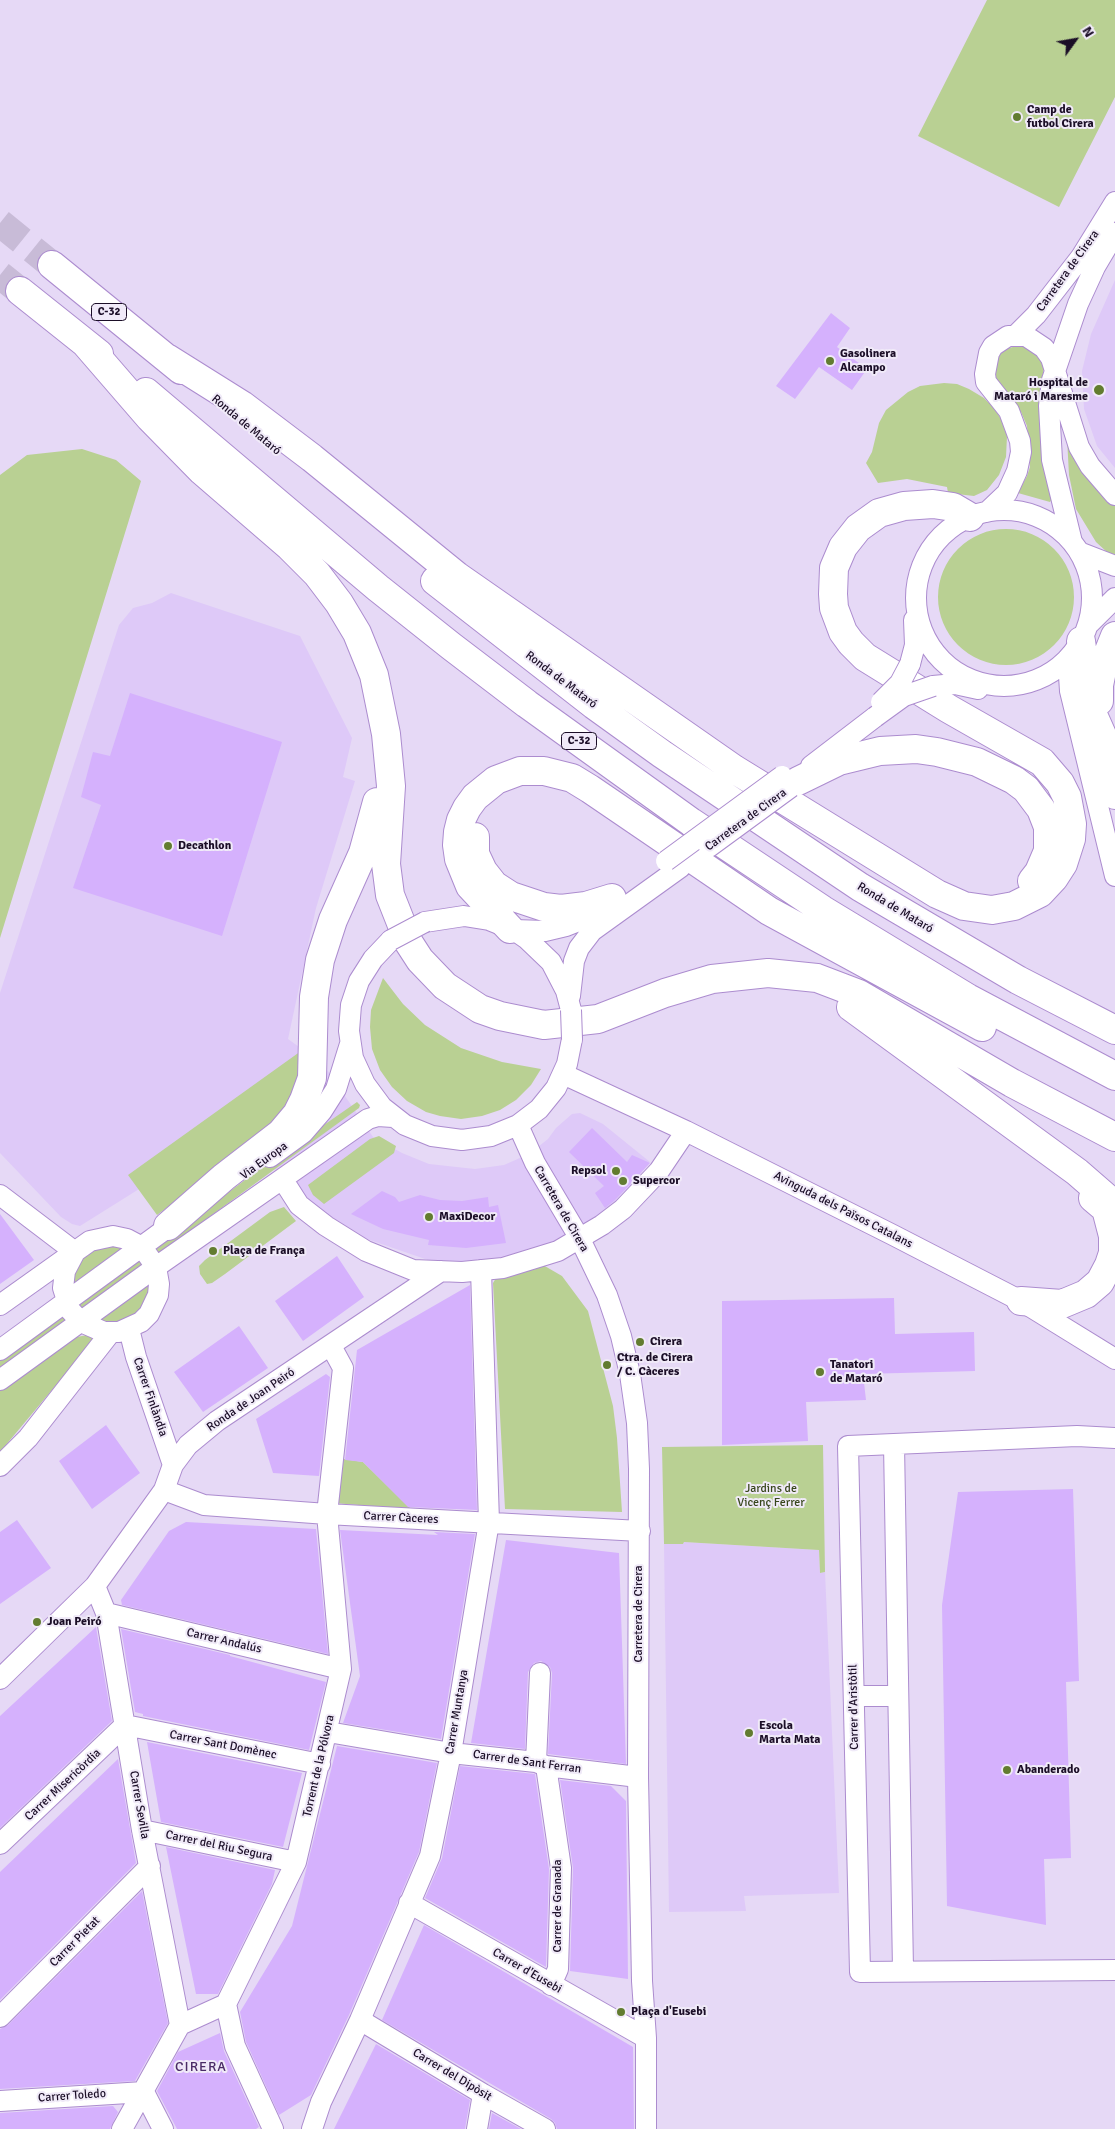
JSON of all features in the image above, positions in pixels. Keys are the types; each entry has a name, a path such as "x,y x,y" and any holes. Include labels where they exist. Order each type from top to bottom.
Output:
{"highway":[{"name":"Ronda de Mataró","path":"52,266 497,631 662,754 860,887 1018,980 1115,1030"},
{"name":"C-32","path":"20,291 234,466 378,588 527,704 691,822 823,910 959,993 1115,1076"},
{"path":"86,344 150,418 196,465 290,547 328,587 357,633 374,675 384,725 391,786 386,864 390,895 409,943 433,975 445,986 480,1009 521,1021 556,1025 598,1019 712,979 768,973 817,978 859,994 1012,1083 1115,1137"},
{"path":"166,358 242,405 312,458 457,576 734,769 899,872 958,904 980,909 1001,909 1026,902 1046,888 1063,864 1071,838 1070,810 1067,796 1052,771 1028,752 949,709 865,657 843,632 834,608 832,580 838,557 850,537 869,520 892,508 917,504 934,504 978,515"},
{"path":"1115,636 1103,666 1099,685 1102,735 1115,795"},
{"path":"1079,642 1090,708 1102,735"},
{"path":"734,769 761,777 881,851 941,885 965,894 993,898 1014,892 1034,879 1045,861 1049,839 1048,827 1041,809 1034,798 1014,780 977,762 916,749 880,750 838,761 790,781"},
{"path":"168,1226 224,1177 281,1133 297,1114 304,1100 312,1072 314,997 320,960 333,920 363,853 375,810 379,787 388,767"},
{"path":"512,929 470,886 459,859 457,845 461,820 475,797 496,780 507,775 520,771 544,771 572,778 769,911 1115,1096"},
{"path":"612,898 586,906 561,909 544,907 511,896 494,885 483,872 475,854 475,832 478,821 491,800 511,787 522,784 552,785 598,808 628,816"},
{"path":"793,976 855,1010 1077,1172 1108,1199 1115,1210"},
{"path":"1022,1302 1062,1304 1086,1294 1100,1282 1105,1274 1112,1253 1113,1236 1106,1209 1044,1160 1036,1142"}],"street":[{"name":"Carretera de Cirera","path":"978,515 1006,493 1017,471 1021,452 1020,441 1009,411 986,382 986,362 993,346 1008,336 1016,336 1036,315 1081,257 1115,202"},
{"name":"Carretera de Cirera","path":"1076,547 1052,460 1049,406 1055,370 1078,304 1095,268 1115,233"},
{"path":"1016,336 1026,336 1044,348 1051,358 1079,447 1090,466 1115,495"},
{"path":"1115,598 1079,642 1049,675 1027,684 1000,686 981,683 962,676 941,659 926,638 921,625 916,599 920,573 925,561 939,540 953,527 978,515 1003,510 1034,515 1061,531 1076,547 1090,579 1092,610 1079,642 1067,673 1115,876"},
{"path":"1076,547 1115,566"},
{"name":"Carretera de Cirera","path":"571,1009 571,977 574,961 579,948 598,926 674,864 790,781 871,715 893,692 910,664 915,645 911,591 920,573"},
{"name":"Carretera de Cirera","path":"871,715 904,696 933,686 955,684 1009,694 1018,692 1025,688 1027,684"},
{"name":"Carretera de Cirera","path":"512,929 545,931 566,926 586,918 612,898 674,864"},
{"path":"464,916 489,920 512,929 528,939 551,962 566,991 571,1009 572,1039 563,1074 556,1088 539,1108 518,1125 491,1136 462,1140 447,1139 418,1132 393,1117 372,1096 356,1065 350,1044 349,1031 351,1005 360,981 373,959 391,940 413,927 438,919 464,916"},
{"name":"Via Europa","path":"0,1350 142,1248 168,1226 247,1174 303,1133 314,1123 336,1089 350,1044"},
{"name":"Avinguda dels Països Catalans","path":"563,1074 686,1131 893,1235 1022,1302 1115,1360"},
{"name":"Via Europa","path":"0,1380 156,1267 368,1119 378,1116 393,1117"},
{"name":"Carretera de Cirera","path":"518,1125 535,1164 580,1239 607,1295 621,1336 630,1374 638,1442 640,1532 638,1777 642,1981 646,2038 646,2129"},
{"path":"283,1180 299,1205 326,1226 366,1251 413,1270 462,1272 503,1268 549,1254 580,1239 607,1221 635,1198 659,1171 686,1131"},
{"path":"0,1195 75,1252"},
{"path":"0,1306 90,1241 113,1236 127,1239 142,1248 156,1267 159,1284 154,1306 141,1322 120,1331 96,1330 81,1322 70,1310 66,1302 63,1278 68,1262 75,1252"},
{"name":"Carrer Muntanya","path":"312,2129 321,2102 360,2020 430,1856 451,1753 489,1522 481,1270"},
{"name":"Ronda de Joan Peiró","path":"0,1679 95,1586 164,1490 174,1465 188,1445 217,1421 441,1271"},
{"path":"0,1466 120,1331"},
{"name":"Carrer Finlàndia","path":"120,1331 136,1357 174,1465"},
{"name":"Torrent de la Pólvora","path":"226,2004 296,1862 328,1732 341,1668 327,1514 343,1368 331,1346"},
{"name":"Carrer d'Aristòtil","path":"1115,1438 1077,1436 848,1446 860,1972 903,1970 1115,1970"},
{"path":"894,1444 903,1970"},
{"name":"Carrer Càceres","path":"164,1490 204,1505 640,1532"},
{"name":"Carrer Sevilla","path":"95,1586 106,1613 142,1830 180,2025"},
{"name":"Carrer Andalús","path":"106,1613 341,1668"},
{"name":"Carrer de Granada","path":"540,1673 541,1764 561,1868 558,1969 551,1985"},
{"path":"854,1696 898,1696"},
{"name":"Carrer Sant Domènec","path":"125,1725 320,1764"},
{"name":"Carrer Misericòrdia","path":"0,1844 125,1725"},
{"name":"Carrer de Sant Ferran","path":"328,1732 451,1753 638,1777"},
{"name":"Carrer del Riu Segura","path":"142,1830 296,1862"},
{"name":"Carrer Pietat","path":"0,2017 150,1866"},
{"name":"Carrer d'Eusebi","path":"409,1903 646,2038"},
{"path":"122,2129 180,2025 226,2004 235,2046 273,2129"},
{"name":"Carrer del Dipòsit","path":"360,2020 545,2129"},
{"path":"144,2092 163,2129"},
{"name":"Carrer Toledo","path":"0,2101 144,2092"},
{"path":"477,2129 484,2094"}],"shaded area":[{"name":"Hospital de Mataró i Maresme","path":"1115,280 1115,468 1097,446 1084,409 1082,371 1091,334"},
{"path":"171,593 300,636 352,738 343,777 355,781 316,908 288,1039 323,1064 373,1137 402,1153 429,1164 475,1169 504,1165 529,1154 548,1139 556,1128 572,1114 580,1113 603,1124 650,1162 623,1196 581,1230 526,1254 463,1266 431,1261 367,1239 299,1205 243,1124 80,1226 72,1224 61,1217 0,1153 0,993 119,625 133,608 152,603"},
{"name":"Escola Marta Mata","path":"684,1542 819,1550 820,1573 825,1572 839,1893 744,1896 746,1911 669,1912 664,1544 683,1544"}],"green space":[{"name":"Camp de futbol Cirera","path":"987,0 1115,0 1115,97 1059,207 918,136"},
{"path":"1020,345 1029,346 1040,356 1044,367 1042,384 1052,499 1050,502 1018,493 1030,467 1027,426 1021,412 1006,394 998,388 992,373 994,364 1002,350"},
{"path":"944,383 957,384 969,389 984,398 995,409 1005,426 1007,436 1006,457 999,475 987,490 974,496 948,493 947,487 907,479 878,483 866,463 872,452 879,423 886,410 908,392 920,386"},
{"path":"1067,438 1097,488 1115,505 1115,555 1108,553 1096,542 1076,509 1069,475"},
{"path":"82,449 116,460 141,481 0,938 0,475 27,455"},
{"path":"1006,529 1032,535 1054,549 1068,571 1074,597 1068,623 1054,645 1032,659 1006,665 980,659 958,645 944,623 938,597 944,571 958,549 980,535"},
{"path":"383,978 403,1004 425,1025 461,1048 502,1062 541,1069 531,1085 516,1100 500,1110 482,1116 461,1119 426,1112 407,1101 392,1087 380,1070 372,1049 371,1010"},
{"path":"308,1046 307,1074 275,1128 157,1215 128,1175"},
{"path":"357,1102 360,1105 359,1108 161,1252 158,1253 154,1248 249,1177"},
{"path":"379,1136 396,1146 394,1153 324,1204 313,1195 308,1185 370,1139"},
{"path":"284,1207 296,1221 225,1274 212,1283 207,1284 200,1274 199,1266 205,1260 270,1212"},
{"path":"112,1246 122,1248 123,1250 75,1285 72,1282 73,1275 81,1259 96,1249"},
{"path":"137,1260 142,1263 142,1266 81,1309 80,1303"},
{"path":"543,1265 562,1276 588,1311 613,1406 622,1512 505,1509 493,1283 499,1273"},
{"path":"148,1283 149,1290 144,1305 135,1314 120,1322 100,1321 101,1318"},
{"path":"63,1316 65,1322 0,1369 0,1361"},
{"path":"87,1335 93,1337 93,1341 0,1452 0,1391 66,1343 77,1337"},
{"name":"Jardins de Vicenç Ferrer","path":"823,1445 825,1572 820,1573 819,1550 684,1542 683,1544 664,1544 662,1447"},
{"path":"337,1458 363,1462 411,1509 333,1503"}],"building":[{"path":"831,313 850,328 837,347 867,369 852,390 819,367 795,399 776,386"},
{"name":"Decathlon","path":"130,693 282,742 222,936 73,888 101,805 81,797 93,752 110,756"},
{"name":"Repsol","path":"592,1128 627,1162 632,1155 650,1163 605,1208 595,1193 604,1186 569,1152"},
{"name":"MaxiDecor","path":"382,1191 395,1197 399,1202 420,1195 440,1200 462,1201 488,1197 489,1207 498,1205 506,1243 466,1248 428,1245 429,1240 383,1229 351,1214"},
{"path":"0,1214 34,1260 0,1284"},
{"path":"337,1256 364,1297 303,1341 275,1301"},
{"path":"470,1285 477,1510 408,1507 363,1462 345,1460 357,1350"},
{"name":"Tanatori de Mataró","path":"894,1298 895,1334 974,1332 975,1371 863,1374 866,1400 806,1402 808,1441 722,1445 722,1301"},
{"path":"239,1326 268,1368 203,1412 174,1372"},
{"path":"326,1374 330,1377 319,1476 273,1473 256,1419"},
{"path":"106,1425 140,1473 92,1509 59,1461"},
{"name":"Abanderado","path":"1073,1489 1079,1681 1066,1682 1071,1858 1044,1859 1046,1925 947,1906 942,1605 958,1492"},
{"path":"17,1520 51,1568 0,1604 0,1532"},
{"path":"186,1522 316,1529 328,1654 122,1605 121,1600 169,1531"},
{"path":"340,1530 438,1535 434,1532 475,1534 441,1739 343,1723 360,1676"},
{"path":"506,1540 619,1553 626,1764 548,1754 552,1673 550,1667 541,1661 534,1663 528,1672 525,1749 471,1743"},
{"path":"96,1627 112,1721 0,1828 0,1716"},
{"path":"121,1629 230,1655 326,1682 309,1750 143,1716 143,1714 135,1712"},
{"path":"147,1742 302,1773 283,1847 161,1822"},
{"path":"337,1746 437,1763 419,1852 349,2015 311,2095 279,2115 246,2042 240,2012 292,1926"},
{"path":"118,1759 136,1863 0,2000 0,1872"},
{"path":"460,1766 535,1774 549,1869 546,1967 425,1898 442,1858"},
{"path":"560,1780 611,1786 626,1801 628,1979 570,1971 573,1868"},
{"path":"166,1847 275,1870 272,1884 218,1994 196,1994"},
{"path":"142,1891 168,2023 135,2081 0,2089 0,2029 8,2025"},
{"path":"424,1925 633,2047 634,2129 557,2129 551,2119 382,2020"},
{"path":"220,2033 224,2051 259,2127 256,2129 177,2129 157,2091 178,2052"},
{"path":"376,2044 470,2100 465,2129 334,2129"},
{"path":"113,2106 118,2112 110,2129 0,2129 0,2113"},
{"path":"492,2113 521,2129 489,2129"}],"tunnel":[{"path":"0,223 52,265"},
{"path":"0,275 20,291"}],"place":[{"name":"Camp de futbol Cirera","path":"1017,117"},
{"name":"Gasolinera Alcampo","path":"830,361"},
{"name":"Hospital de Mataró i Maresme","path":"1099,390"},
{"name":"Decathlon","path":"168,846"},
{"name":"Repsol","path":"616,1171"},
{"name":"Supercor","path":"623,1181"},
{"name":"MaxiDecor","path":"429,1217"},
{"name":"Plaça de França","path":"213,1251"},
{"name":"Cirera","path":"640,1342"},
{"name":"Ctra. de Cirera / C. Càceres","path":"607,1365"},
{"name":"Tanatori de Mataró","path":"820,1372"},
{"name":"Joan Peiró","path":"37,1622"},
{"name":"Escola Marta Mata","path":"749,1733"},
{"name":"Abanderado","path":"1007,1770"},
{"name":"Plaça d'Eusebi","path":"621,2012"}],"district":[{"name":"CIRERA","path":"201,2067"}]}
